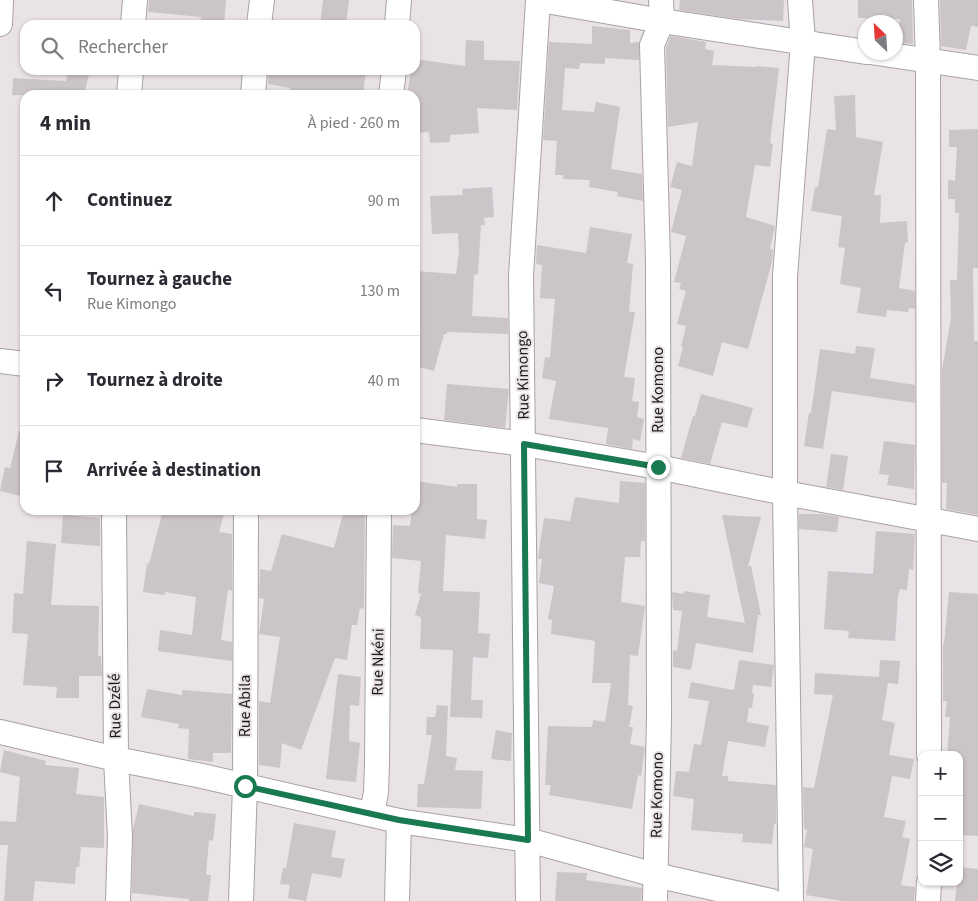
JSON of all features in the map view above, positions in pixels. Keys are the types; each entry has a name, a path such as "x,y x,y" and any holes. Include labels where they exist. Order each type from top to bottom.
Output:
{"street":[{"path":"0,24 1,0"},
{"path":"134,20 135,0"},
{"path":"260,20 262,0"},
{"path":"398,20 400,0"},
{"path":"539,0 662,11 803,43 858,51"},
{"name":"Rue Kimongo","path":"528,901 521,276 539,0"},
{"path":"791,901 785,276 803,43 800,0"},
{"path":"926,0 928,61 929,751"},
{"name":"Rue Komono","path":"655,901 659,718 658,260 652,45 662,11"},
{"path":"903,57 978,68"},
{"path":"129,90 131,75"},
{"path":"253,90 255,75"},
{"path":"392,90 393,75"},
{"path":"0,362 20,364"},
{"path":"420,431 524,444 658,467 978,529"},
{"name":"Rue Dzélé","path":"114,515 116,760 120,837 118,901"},
{"name":"Rue Abila","path":"241,901 245,786 246,515"},
{"name":"Rue Nkéni","path":"372,814 378,762 379,515"},
{"path":"0,732 116,760 399,820 528,840 656,875 771,901"},
{"path":"397,901 399,820"},
{"path":"928,886 928,901"}],"building":[{"path":"149,0 226,0 224,20 201,20 201,17 148,12"},
{"path":"323,0 349,0 347,20 321,20"},
{"path":"680,0 784,0 783,21 738,19 679,10"},
{"path":"858,0 912,0 913,44 903,43 903,15 858,15"},
{"path":"940,0 978,0 978,27 971,26 966,50 941,46"},
{"path":"592,26 630,30 630,43 639,42 639,60 605,58 605,64 580,63 579,69 565,68 562,110 594,112 596,102 620,107 611,169 642,174 643,201 617,196 618,192 589,187 590,180 563,179 563,175 555,175 557,141 543,140 549,42 592,44"},
{"path":"671,36 706,42 705,49 714,51 712,65 779,68 770,143 773,144 770,167 755,165 746,217 775,226 770,249 773,250 772,262 748,349 722,342 713,376 678,366 686,326 677,324 686,291 679,289 681,283 674,282 686,236 671,232 682,190 670,187 677,162 692,166 698,122 668,127 666,48"},
{"path":"466,40 484,41 484,60 520,61 517,110 477,108 479,133 450,135 450,142 430,143 429,132 420,133 420,90 408,90 410,75 420,75 420,60 465,66"},
{"path":"68,75 89,75 85,90 20,90 20,95 12,95 13,78 66,81"},
{"path":"269,75 365,75 364,90 290,90 290,88 268,84"},
{"path":"855,95 856,137 883,142 874,195 881,195 880,223 907,221 908,242 905,243 899,288 915,291 915,309 909,308 908,312 887,310 886,317 857,313 861,288 840,284 845,248 838,247 842,216 811,211 815,187 818,187 827,129 836,130 834,96"},
{"path":"978,129 978,268 973,268 974,341 978,341 978,515 946,509 947,483 942,483 942,370 951,318 950,280 957,280 959,213 955,213 955,199 948,199 948,180 955,181 957,147 949,147 949,130"},
{"path":"492,187 494,217 484,218 485,225 481,225 478,274 474,275 472,316 508,318 508,334 447,332 447,334 444,334 434,371 420,367 420,271 456,274 459,251 458,233 432,234 430,196 463,195 462,189"},
{"path":"590,227 632,234 627,263 633,264 629,312 635,312 624,377 635,378 632,401 639,402 637,417 644,419 640,441 633,439 632,449 606,444 608,428 549,419 556,381 542,378 545,357 550,358 555,299 540,298 542,265 536,264 537,245 586,253"},
{"path":"856,346 875,348 870,378 915,385 915,403 832,391 823,449 804,446 809,413 811,413 820,349 855,354"},
{"path":"447,384 509,389 505,428 444,420"},
{"path":"701,394 753,408 747,428 722,422 710,464 681,458"},
{"path":"20,431 20,496 0,491 5,467 10,468"},
{"path":"884,441 915,445 914,489 887,485 889,475 879,474"},
{"path":"831,454 848,456 843,490 826,487"},
{"path":"620,481 645,483 645,541 641,541 640,557 625,557 621,602 645,606 638,656 630,655 628,705 633,706 629,727 633,727 630,744 645,747 641,776 638,775 632,809 549,795 551,785 545,785 548,726 592,727 593,720 605,722 611,683 592,683 595,641 551,634 552,620 548,619 554,586 539,583 542,559 538,559 538,557 544,518 570,521 575,497 619,503"},
{"path":"420,482 457,487 457,484 477,484 477,519 487,520 485,539 446,535 443,591 480,592 478,633 490,634 488,658 473,657 471,700 483,700 482,718 450,717 453,650 420,649 421,617 415,615 421,594 418,593 421,561 392,558 393,525 410,526 411,515 420,515"},
{"path":"799,514 822,514 839,517 837,532 799,529"},
{"path":"63,515 100,518 100,546 61,543"},
{"path":"162,515 224,515 219,532 232,534 232,591 228,590 221,640 232,642 232,661 158,651 160,630 192,635 196,597 165,592 165,595 143,592 147,563 149,564"},
{"path":"343,515 365,515 364,609 360,608 357,625 352,625 347,660 335,658 301,750 282,743 280,768 259,765 259,701 270,703 280,637 259,634 264,599 259,598 260,569 271,571 282,534 334,548"},
{"path":"722,515 761,517 748,566 751,566 761,615 758,615 753,653 696,643 691,670 673,667 673,650 677,651 682,611 673,610 672,592 683,594 684,591 710,595 707,617 745,623"},
{"path":"876,531 915,534 913,570 909,569 907,590 900,589 898,596 895,641 848,638 849,631 824,629 828,571 873,574"},
{"path":"27,541 56,544 51,605 99,606 98,656 101,656 102,676 79,676 79,698 56,698 57,687 23,685 28,634 12,633 14,593 23,594"},
{"path":"949,592 978,594 978,836 963,835 963,751 947,751 950,717 945,717 947,701 943,701 944,644"},
{"path":"739,660 774,665 771,687 753,685 752,708 749,708 747,722 769,726 765,747 728,741 722,776 728,776 728,781 776,785 776,824 774,824 772,844 742,842 743,834 691,830 694,799 673,796 676,771 689,772 694,744 701,745 709,701 688,698 691,682 734,690"},
{"path":"880,660 900,661 898,684 888,683 882,720 895,723 889,755 914,759 910,779 892,776 884,817 906,821 902,837 910,839 901,885 915,887 914,901 842,901 806,895 813,849 804,847 807,830 804,829 803,787 814,788 833,695 814,694 815,673 879,677"},
{"path":"338,674 361,677 359,706 350,705 349,741 360,743 356,782 326,779"},
{"path":"147,689 182,695 182,690 232,694 231,753 213,753 213,762 188,759 189,729 178,728 179,724 141,717"},
{"path":"437,705 448,706 446,756 457,758 455,770 483,771 481,809 417,807 418,784 424,784 432,735 426,735 427,717 435,717"},
{"path":"496,730 512,733 511,761 491,759"},
{"path":"4,750 46,761 45,765 79,768 76,794 104,797 104,848 81,847 79,867 76,867 75,884 35,881 33,901 4,901 8,845 0,845 0,821 16,822 20,777 0,772"},
{"path":"139,804 194,816 194,812 216,814 213,841 209,840 206,875 211,875 208,901 189,901 189,899 132,893 133,829"},
{"path":"294,823 336,831 331,857 345,859 341,878 312,873 306,901 288,898 290,885 280,884 283,868 286,868"},
{"path":"963,867 978,869 978,901 955,901 957,886 963,886"},
{"path":"557,872 587,873 586,880 642,888 641,901 555,901"}],"route":[{"path":"245,786 399,820 528,840 524,444 658,467"}]}
